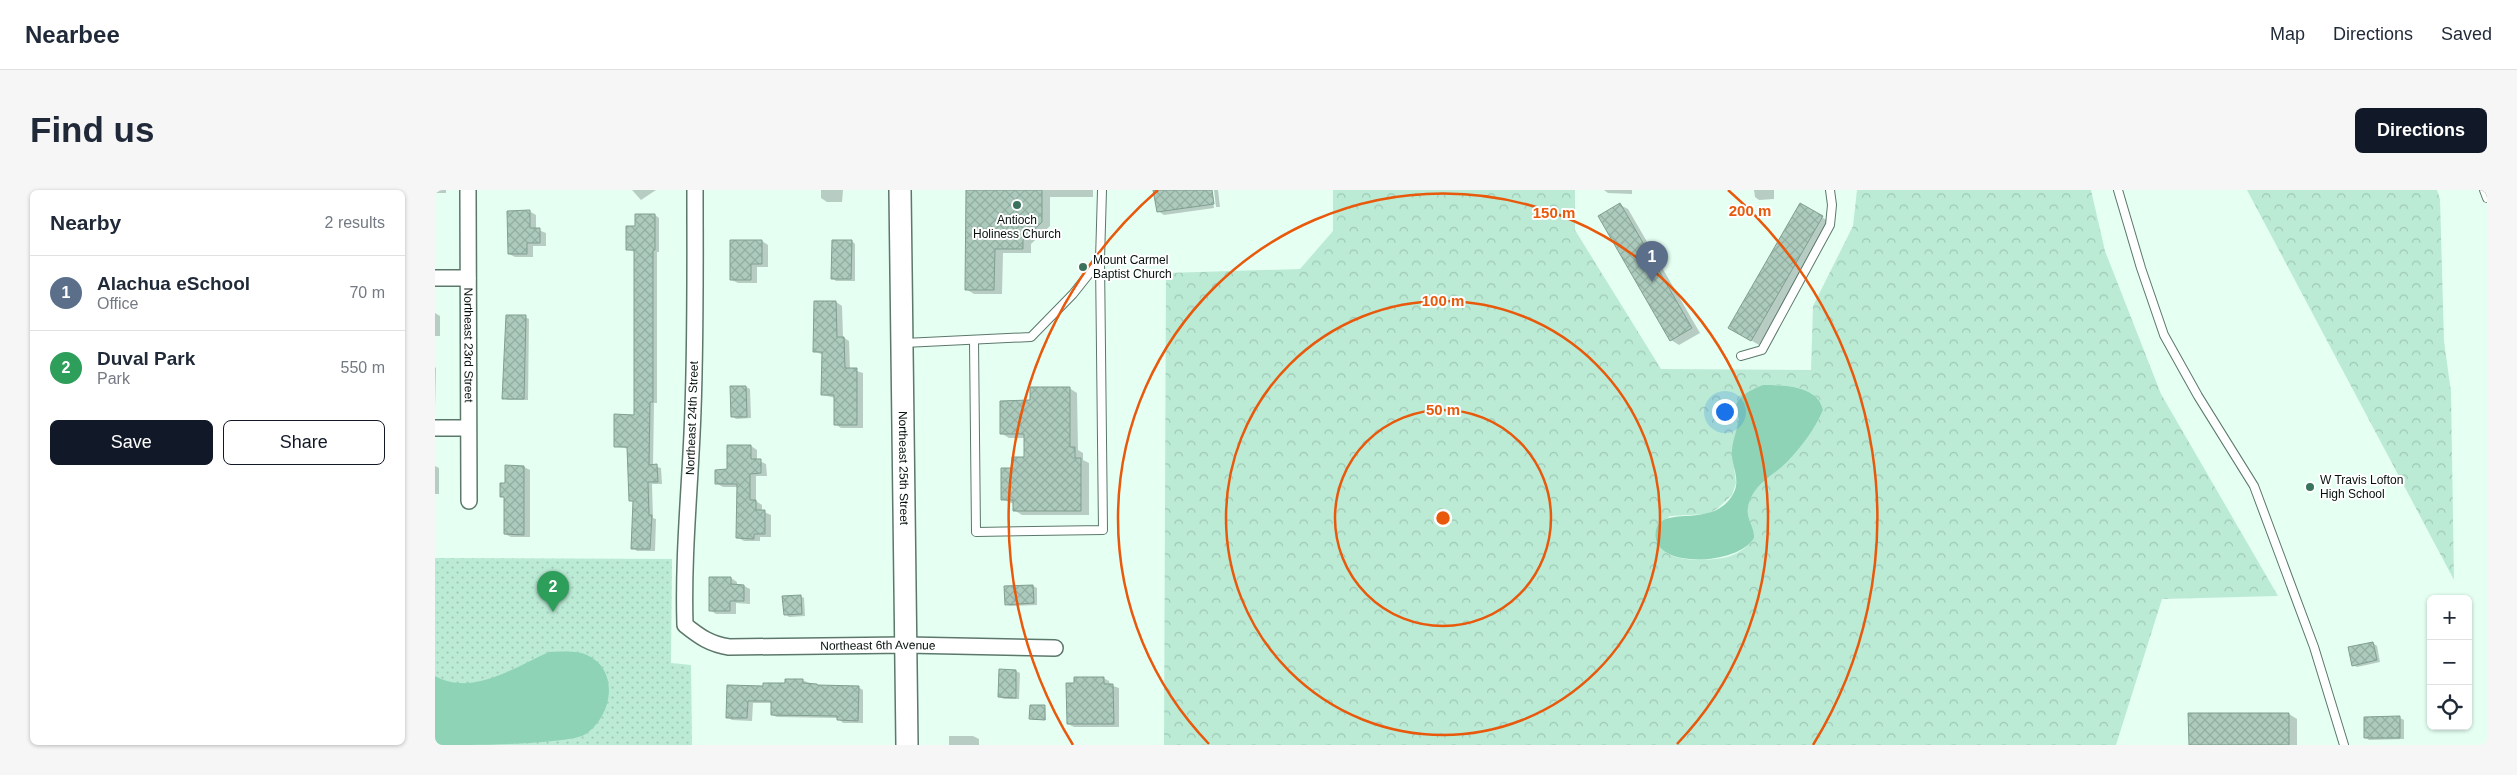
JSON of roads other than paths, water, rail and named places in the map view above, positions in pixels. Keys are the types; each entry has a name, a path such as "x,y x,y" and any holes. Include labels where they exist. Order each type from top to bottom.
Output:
{"street":[{"name":"Northeast 23rd Street","path":"469,190 469,500"},
{"name":"Northeast 24th Street","path":"695,190 692,434 684,577 685,625 702,639"},
{"name":"Northeast 25th Street","path":"900,190 907,745"},
{"path":"435,278 468,278"},
{"path":"435,428 468,428"},
{"name":"Northeast 6th Avenue","path":"702,639 714,645 729,647 906,645 1055,648"}],"lane":[{"path":"974,341 976,532 1103,530 1100,260 1102,190"},
{"path":"1741,356 1762,350 1830,224 1832,205 1830,190"},
{"path":"2118,190 2141,268 2164,335 2198,396 2254,486 2314,647 2344,745"},
{"path":"2484,190 2487,198"},
{"path":"902,343 1031,337 1073,294 1100,260"}],"place":[{"name":"Antioch Holiness Church","path":"1017,205"},
{"name":"Mount Carmel Baptist Church","path":"1083,267"},
{"name":"Alachua eSchool","path":"1652,282"},
{"name":"W Travis Lofton High School","path":"2310,487"},
{"name":"Duval Park","path":"553,612"}]}
